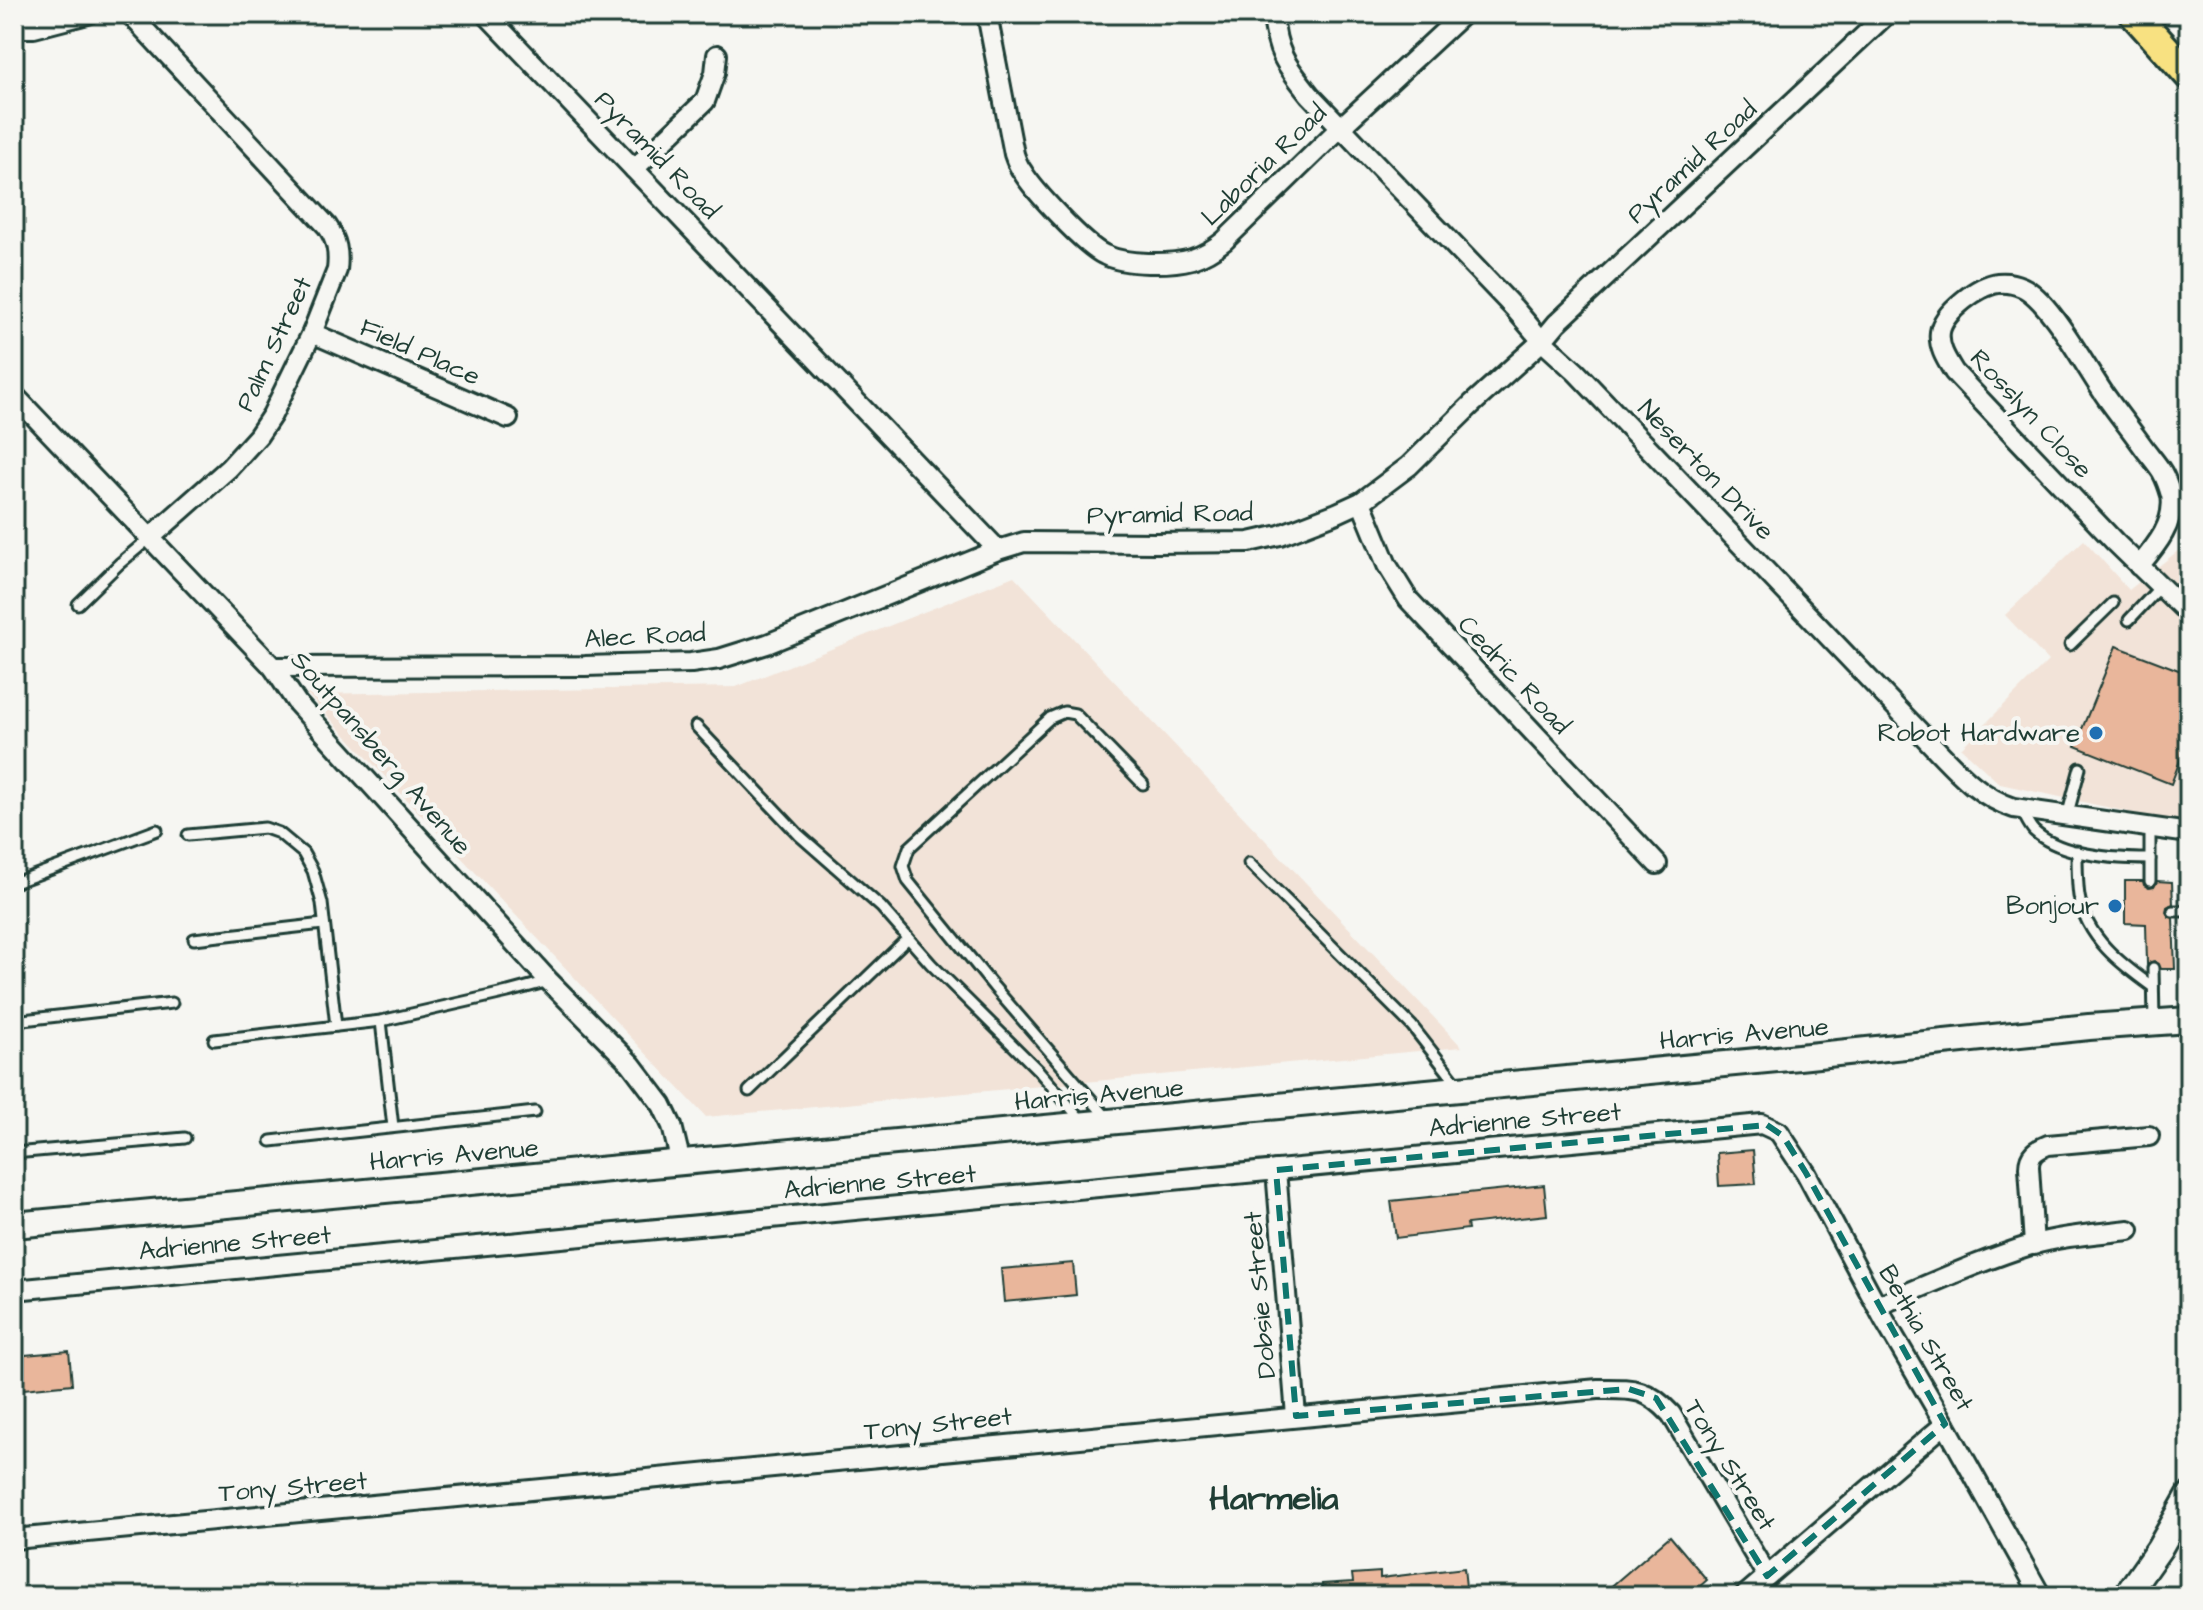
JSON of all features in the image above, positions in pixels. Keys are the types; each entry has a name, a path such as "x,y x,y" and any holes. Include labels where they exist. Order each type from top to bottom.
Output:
{"main road":[{"path":"2134,14 2189,75"},
{"name":"Harris Avenue","path":"14,1225 2189,1020"},
{"path":"2126,1596 2159,1549 2189,1496"}],"street":[{"path":"14,28 34,28 88,14"},
{"name":"Palm Street","path":"130,14 332,233 337,250 337,270 312,333 258,436 229,468 151,537"},
{"name":"Pyramid Road","path":"486,14 998,550 1024,542 1249,542 1280,535 1361,502 1409,466 1887,14"},
{"name":"Laboria Road","path":"987,14 1014,154 1020,169 1038,192 1102,254 1148,262 1188,260 1224,241 1463,14"},
{"name":"Neserton Drive","path":"1273,14 1282,58 1310,95 1542,341 1576,372 1967,781 1994,801 2021,810 2189,833"},
{"path":"634,169 705,101 715,73 717,55"},
{"name":"Rosslyn Close","path":"2139,566 2160,541 2171,509 2162,472 2034,294 2005,282 1978,290 1951,312 1941,327 1941,345 1954,372 2139,566 2189,614"},
{"name":"Field Place","path":"312,333 508,418"},
{"name":"Soutpansberg Avenue","path":"14,395 273,667 297,703 549,981 631,1064 662,1105 672,1126 681,1163"},
{"name":"Cedric Road","path":"1361,502 1387,565 1408,599 1657,864"},
{"name":"Alec Road","path":"273,667 585,666 691,663 719,659 767,644 998,550"},
{"name":"Adrienne Street","path":"14,1290 1751,1125"},
{"name":"Bethia Street","path":"1751,1125 1767,1125 1775,1129 1783,1136 1806,1173 1877,1306 2041,1596"},
{"path":"2034,1245 2029,1167 2030,1158 2036,1151 2048,1145 2149,1136"},
{"name":"Dobsie Street","path":"1276,1170 1296,1416"},
{"path":"1877,1306 2034,1245 2129,1230"},
{"name":"Tony Street","path":"14,1539 1598,1389 1639,1390 1656,1398 1671,1414 1767,1576"},
{"path":"1744,1596 1945,1424"}],"lane":[{"path":"78,604 151,537"},
{"path":"2129,620 2160,587"},
{"path":"2070,645 2113,603"},
{"path":"1111,1122 994,987 908,881 903,866 909,848 1050,718 1064,712 1075,714 1143,784"},
{"path":"696,726 799,835 881,907 931,964 1038,1070 1085,1124"},
{"path":"2067,817 2080,768"},
{"path":"2021,810 2033,831 2052,842 2105,858 2150,859"},
{"path":"188,835 265,828 279,833 297,847 308,861 322,903 336,1026"},
{"path":"2150,828 2150,881"},
{"path":"14,883 157,830"},
{"path":"2077,851 2079,894 2089,928 2124,966 2153,987"},
{"path":"1249,863 1412,1026 1461,1088"},
{"path":"2173,911 2189,911"},
{"path":"194,939 323,924"},
{"path":"749,1091 908,938"},
{"path":"2153,968 2154,1022"},
{"path":"214,1040 381,1021 549,981"},
{"path":"14,1021 172,1003"},
{"path":"381,1021 393,1127"},
{"path":"271,1141 535,1112"},
{"path":"14,1153 185,1138"}],"highlighted area":[{"path":"1767,1125 1783,1136 1806,1173 1945,1424 1767,1576 1656,1398 1629,1389 1296,1416 1276,1170"}],"shaded area":[{"path":"2084,540 2129,590 2189,542 2189,825 2000,784 1961,748 2048,661 2005,615"},
{"path":"1014,576 1462,1047 706,1117 307,694 736,687"}],"building":[{"path":"2116,646 2189,674 2185,695 2189,696 2189,737 2171,784 2075,746"},
{"path":"2125,881 2143,881 2149,888 2154,887 2157,881 2172,882 2173,904 2167,907 2166,912 2173,918 2175,969 2161,969 2154,961 2147,964 2146,924 2125,923"},
{"path":"1753,1150 1756,1184 1719,1186 1717,1153"},
{"path":"1544,1185 1547,1215 1467,1224 1468,1229 1396,1238 1391,1201"},
{"path":"1073,1263 1076,1295 1004,1302 1001,1269"},
{"path":"69,1351 72,1384 14,1390 14,1356"},
{"path":"1670,1536 1707,1580 1689,1596 1600,1596"},
{"path":"1464,1568 1467,1596 1322,1596 1322,1584 1353,1582 1352,1574 1380,1572 1380,1578"}],"place":[{"name":"Robot Hardware","path":"2096,733"},
{"name":"Bonjour","path":"2115,906"}],"district":[{"name":"Harmelia","path":"1274,1499"}]}
